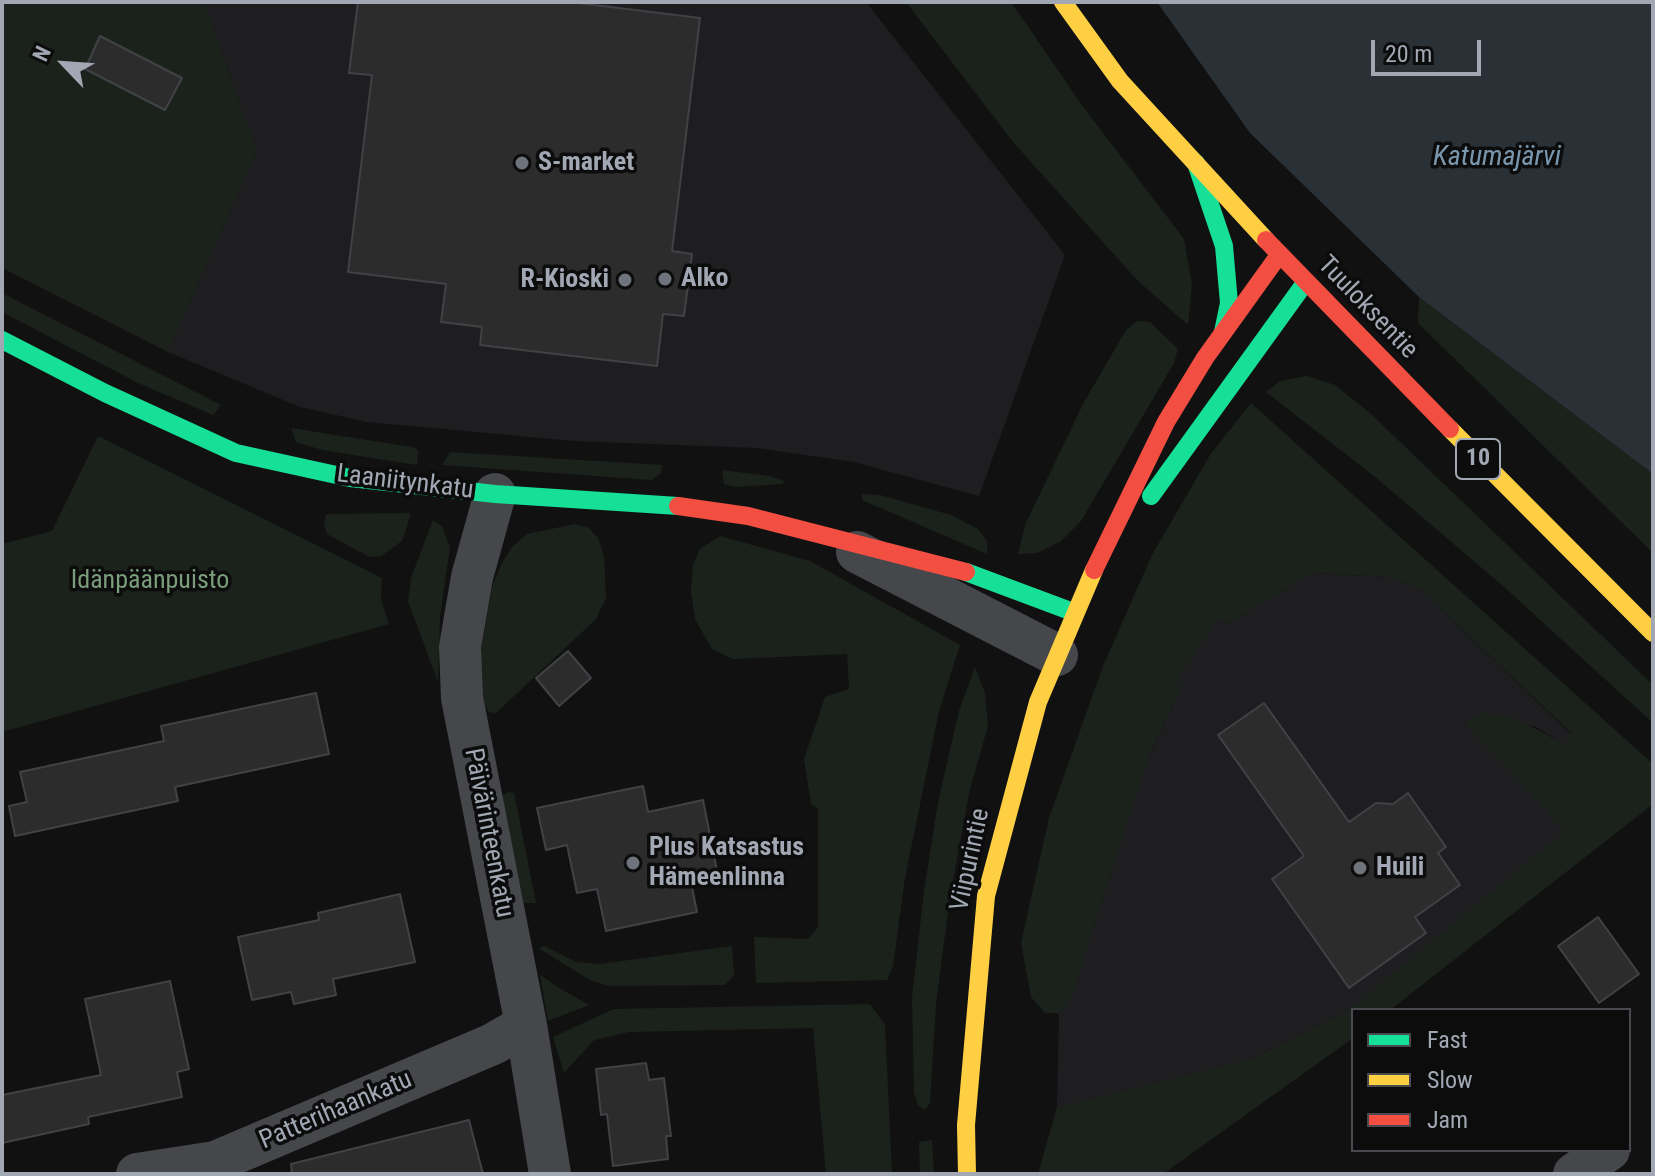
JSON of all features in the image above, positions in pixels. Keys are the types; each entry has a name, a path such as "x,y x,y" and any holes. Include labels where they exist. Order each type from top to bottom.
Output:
{"main road":[{"name":"Tuuloksentie","path":"1063,2 1120,81 1305,283 1653,633"},
{"name":"Viipurintie","path":"1196,163 1224,246 1229,303 1222,334"},
{"name":"Viipurintie","path":"967,1174 966,1125 986,896 1038,702 1073,612 1095,571 1124,502 1166,422 1222,334 1279,255"},
{"name":"Viipurintie","path":"1095,571 1305,283"},
{"name":"Laaniitynkatu","path":"2,340 105,393 236,453 350,478 495,494 681,506 748,516 988,578 1073,612"}],"street":[{"name":"Päivärinteenkatu","path":"495,494 472,577 460,647 462,698 526,1025 550,1174"},
{"name":"Laaniitynkatu","path":"831,538 951,604 1057,655"},
{"name":"Patterihaankatu","path":"137,1174 215,1162 493,1044 526,1025"},
{"path":"1574,1174 1606,1152"}],"shaded area":[{"path":"204,2 866,2 1065,255 979,496 854,462 756,448 574,441 367,422 300,407 168,352 257,151"},
{"path":"1312,573 1389,577 1420,589 1572,735 1566,745 1534,726 1464,721 1565,831 1350,1009 1253,1058 1057,1107 1059,1013 1071,999 1147,760 1182,687 1174,681 1218,620 1230,623"}],"green space":[{"path":"2,2 204,2 257,151 168,352 2,268"},
{"path":"906,2 1011,2 1084,108 1184,239 1192,285 1188,325 1137,280 1013,142"},
{"path":"2,293 221,405 213,415 138,383 2,312"},
{"path":"1419,297 1653,474 1653,553 1418,323"},
{"path":"1137,321 1150,322 1178,349 1174,363 1081,521 1060,542 1037,553 1018,554 1025,525 1083,404 1126,330"},
{"path":"1307,376 1335,385 1370,413 1653,685 1653,723 1503,586 1374,476 1266,392 1280,381"},
{"path":"1251,403 1653,764 1653,804 1393,1008 1351,1008 1565,831 1464,722 1484,713 1511,716 1565,744 1572,734 1420,589 1389,577 1312,573 1230,623 1218,620 1175,681 1182,687 1149,755 1071,999 1059,1013 1045,1013 1031,997 1021,943 1049,818 1103,666 1152,555 1210,455"},
{"path":"291,428 412,447 418,450 417,465 322,450 296,442"},
{"name":"Idänpäänpuisto","path":"98,436 382,578 381,600 389,624 2,732 2,544 52,531"},
{"path":"450,452 662,465 661,473 652,480 442,465"},
{"path":"722,470 784,481 783,484 735,487 724,484"},
{"path":"862,494 880,495 951,515 978,529 987,541 987,554 862,500"},
{"path":"411,513 402,541 381,556 371,557 358,551 327,534 324,525 326,514"},
{"path":"433,520 442,526 450,547 440,617 438,682 408,601 411,578"},
{"path":"575,524 589,528 598,538 604,556 606,598 596,619 496,713 489,712 481,699 480,657 492,587 502,563 512,547 527,534"},
{"path":"720,536 810,561 960,645 939,711 905,878 893,966 887,980 756,983 754,937 808,939 818,927 818,809 811,804 804,759 825,697 849,689 847,654 733,659 712,649 695,619 691,591 693,565 700,549"},
{"path":"975,667 985,693 988,726 970,789 950,897 936,1004 930,1103 925,1110 918,1105 914,1092 912,997 938,802 959,711"},
{"path":"514,793 536,903 524,903 501,796"},
{"path":"544,946 576,962 600,964 732,946 734,975 725,985 609,986 590,980 538,948"},
{"path":"540,975 561,989 589,1005 548,1021"},
{"path":"870,1004 885,1025 892,1174 826,1174 813,1028 629,1032 594,1040 564,1073 553,1037 614,1009"},
{"path":"1350,1009 1351,1039 1163,1174 1038,1174 1057,1107 1253,1058"},
{"path":"932,1140 934,1174 920,1174 919,1142"}],"water":[{"name":"Katumajärvi","path":"1157,2 1653,2 1653,474 1419,297 1250,133"}],"building":[{"name":"S-market","path":"358,2 570,2 700,18 672,251 692,254 684,316 663,314 657,366 480,345 482,327 441,322 446,284 348,272 372,75 349,73"},
{"path":"100,36 182,78 165,110 85,69"},
{"path":"568,651 591,678 559,706 536,678"},
{"path":"316,693 329,754 175,787 178,801 15,836 9,806 27,802 20,772 164,741 161,726"},
{"path":"1264,703 1349,822 1376,803 1393,804 1408,793 1446,847 1438,853 1460,885 1415,917 1426,933 1349,988 1272,879 1304,856 1218,735"},
{"path":"643,786 648,812 703,800 718,876 691,882 697,912 606,931 597,889 577,893 567,845 546,850 537,808"},
{"path":"400,894 415,962 333,979 336,995 294,1004 291,992 252,1000 238,937 319,920 318,913"},
{"path":"1598,917 1639,974 1599,1003 1558,946"},
{"path":"170,981 189,1069 177,1072 182,1097 88,1117 89,1124 2,1143 2,1095 101,1075 85,999"},
{"path":"646,1063 649,1080 664,1078 671,1136 666,1136 668,1159 613,1166 607,1114 601,1115 596,1069"},
{"path":"469,1120 483,1174 292,1174 291,1164"}],"traffic: fast":[{"path":"1196,163 1224,246 1229,303 1223,332"},
{"path":"1151,496 1305,283"},
{"path":"2,340 105,393 236,453 350,478 495,494 678,506"},
{"path":"966,572 1073,612"}],"traffic: slow":[{"path":"1063,2 1120,81 1266,240"},
{"path":"1450,429 1653,633"},
{"path":"967,1174 966,1125 986,896 1038,702 1094,570"}],"traffic: jam":[{"path":"1266,240 1450,429"},
{"path":"1094,570 1166,422 1205,358 1279,255"},
{"path":"678,506 748,516 966,572"}],"place":[{"name":"S-market","path":"522,163"},
{"name":"Alko","path":"665,279"},
{"name":"R-Kioski","path":"625,280"},
{"name":"Plus Katsastus Hämeenlinna","path":"633,863"},
{"name":"Huili","path":"1360,868"}]}
